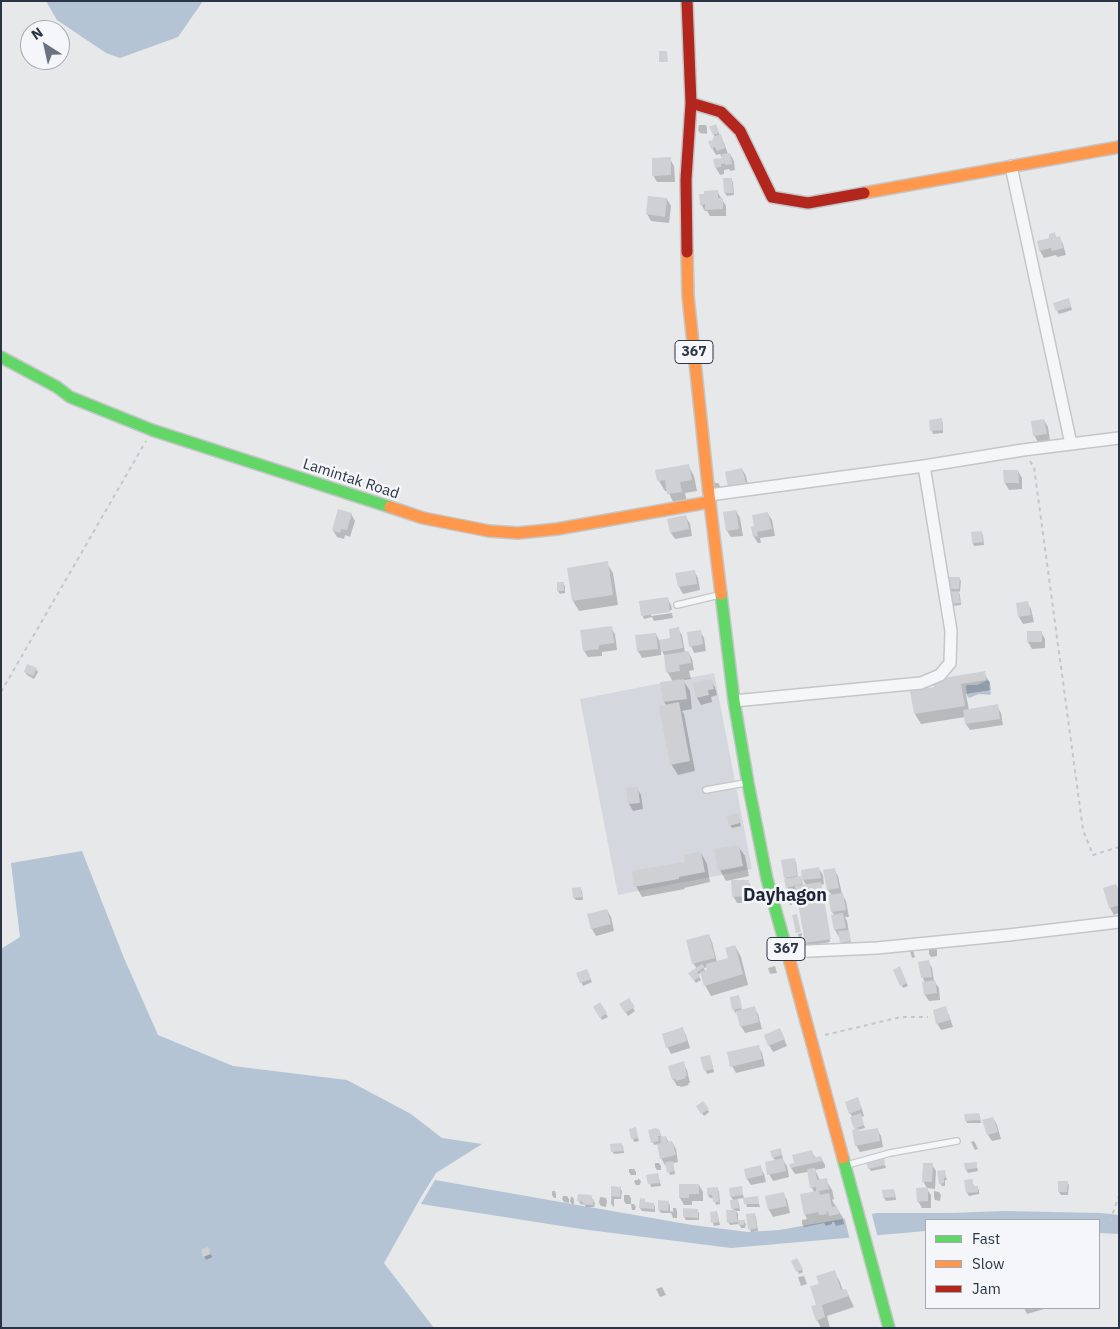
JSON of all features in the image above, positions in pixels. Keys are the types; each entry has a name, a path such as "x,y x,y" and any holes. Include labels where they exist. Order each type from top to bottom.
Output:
{"main road":[{"name":"367","path":"687,1 691,103 686,179 688,296 734,701 767,879 889,1328"},
{"path":"691,103 721,112 740,131 772,197 808,203 1119,147"},
{"name":"Lamintak Road","path":"1,357 57,387 70,397 152,430 422,518 489,531 518,533 557,529 710,498"}],"street":[{"path":"1011,166 1071,444"},
{"path":"710,498 1023,450 1119,438"},
{"path":"734,701 921,683 940,675 950,663 951,631 924,466"},
{"path":"787,952 877,948 1119,922"}],"lane":[{"path":"677,605 722,594"},
{"path":"706,790 748,783"},
{"path":"845,1166 890,1153 957,1141"}],"path":[{"path":"1,692 152,430"},
{"path":"1023,450 1034,467 1084,830 1093,855 1119,846"},
{"path":"810,1036 830,1034 901,1017 928,1017"},
{"path":"1110,1221 1119,1196"}],"shaded area":[{"path":"714,673 752,869 618,895 580,699"}],"water":[{"path":"46,1 203,1 178,37 120,58 106,53 70,29 70,20 57,20"},
{"path":"988,680 990,682 990,695 979,694 969,698 967,696 967,685 977,685"},
{"path":"82,851 124,958 158,1035 233,1066 347,1080 411,1114 442,1138 482,1144 436,1173 384,1263 434,1328 1,1328 1,949 20,937 11,863"},
{"path":"435,1180 692,1225 748,1232 779,1230 877,1213 1004,1211 1119,1215 1119,1234 1100,1233 1100,1219 925,1219 925,1231 731,1248 581,1229 421,1204"}],"pier":[{"path":"871,1211 878,1238 850,1240 844,1216"}],"building":[{"path":"659,51 667,51 668,62 659,62"},
{"path":"716,124 719,133 713,135 709,127"},
{"path":"721,134 725,148 717,151 715,147 711,149 708,141"},
{"path":"730,153 732,164 725,165 725,163 721,164 721,167 715,168 713,159 722,158 722,154"},
{"path":"671,157 671,175 652,176 652,158"},
{"path":"723,178 732,178 733,193 724,193"},
{"path":"718,190 718,198 723,198 723,209 705,210 705,204 700,205 699,194 704,194 704,191"},
{"path":"648,196 667,198 665,217 646,214"},
{"path":"1055,232 1056,237 1060,236 1063,248 1052,251 1051,248 1039,251 1037,241 1049,238 1049,234"},
{"path":"1069,298 1071,307 1056,311 1053,303"},
{"path":"942,418 943,430 930,431 929,420"},
{"path":"1044,419 1047,434 1033,436 1031,421"},
{"path":"689,464 692,480 680,482 682,492 667,494 665,480 657,481 655,470"},
{"path":"742,468 746,483 728,487 725,472"},
{"path":"1003,470 1018,470 1019,483 1004,483"},
{"path":"338,509 352,513 347,530 341,529 340,533 332,530"},
{"path":"736,510 739,529 726,531 723,512"},
{"path":"768,512 772,529 757,532 758,536 753,537 751,527 754,526 752,515"},
{"path":"686,515 689,529 670,533 667,519"},
{"path":"982,531 983,542 972,543 971,532"},
{"path":"608,561 613,595 572,601 567,568"},
{"path":"695,570 697,584 678,587 675,573"},
{"path":"947,577 960,577 959,589 947,589"},
{"path":"557,582 564,582 564,591 557,591"},
{"path":"959,591 960,603 948,604 947,592"},
{"path":"668,597 670,612 641,616 639,601"},
{"path":"1028,601 1031,615 1018,617 1016,603"},
{"path":"612,626 614,643 599,645 599,649 583,651 580,630"},
{"path":"679,627 683,648 661,652 659,640 670,638 669,629"},
{"path":"701,630 703,644 689,647 687,632"},
{"path":"1027,631 1042,631 1042,642 1027,642"},
{"path":"656,633 658,649 637,651 635,635"},
{"path":"689,651 691,663 679,665 680,671 666,673 664,655"},
{"path":"27,664 37,668 33,676 24,672"},
{"path":"985,671 986,680 961,684 965,706 914,714 910,691 934,687 932,680"},
{"path":"684,679 687,699 663,702 660,682"},
{"path":"712,679 714,689 708,690 709,695 696,698 693,683"},
{"path":"679,702 690,761 670,765 659,706"},
{"path":"998,704 1000,719 965,724 963,710"},
{"path":"638,787 640,803 628,804 626,788"},
{"path":"738,813 740,823 729,826 727,816"},
{"path":"739,845 743,866 718,871 714,849"},
{"path":"701,852 705,872 634,887 632,871 685,862 684,855"},
{"path":"795,858 797,876 784,878 781,860"},
{"path":"819,867 821,878 802,880 801,870"},
{"path":"835,868 839,888 827,890 823,870"},
{"path":"801,876 802,884 786,888 784,879"},
{"path":"731,880 749,880 749,896 732,897"},
{"path":"821,882 831,939 805,943 795,886"},
{"path":"1116,884 1119,890 1119,905 1109,908 1103,888"},
{"path":"581,887 582,897 573,898 572,888"},
{"path":"790,889 792,901 787,902 785,890"},
{"path":"843,893 846,910 831,912 828,895"},
{"path":"607,909 611,924 591,929 587,914"},
{"path":"843,913 846,928 834,930 831,915"},
{"path":"797,914 801,932 796,933 792,915"},
{"path":"849,930 851,941 840,943 838,931"},
{"path":"709,934 715,958 692,964 686,940"},
{"path":"735,945 743,974 704,986 700,972 707,970 706,964 728,958 725,948"},
{"path":"929,960 932,977 921,978 918,962"},
{"path":"702,964 705,967 697,972 700,976 694,981 688,973"},
{"path":"900,966 907,983 900,986 893,970"},
{"path":"587,969 591,979 580,983 576,973"},
{"path":"935,980 937,993 924,995 922,982"},
{"path":"739,995 742,1008 732,1010 730,997"},
{"path":"629,998 635,1007 625,1013 619,1004"},
{"path":"600,1002 607,1013 600,1018 593,1007"},
{"path":"755,1006 759,1022 740,1027 736,1011"},
{"path":"946,1006 950,1020 936,1024 933,1010"},
{"path":"683,1027 687,1041 666,1048 662,1034"},
{"path":"780,1028 785,1039 768,1046 764,1035"},
{"path":"759,1045 762,1059 730,1067 727,1052"},
{"path":"710,1055 713,1069 704,1071 700,1057"},
{"path":"684,1061 686,1078 676,1081 675,1079 672,1080 668,1066"},
{"path":"858,1097 862,1109 849,1114 845,1102"},
{"path":"703,1101 709,1109 701,1114 696,1106"},
{"path":"861,1113 864,1125 854,1129 850,1117"},
{"path":"979,1113 980,1120 965,1121 964,1114"},
{"path":"993,1117 998,1132 987,1135 982,1120"},
{"path":"636,1127 638,1138 631,1139 629,1129"},
{"path":"858,1128 859,1131 878,1128 880,1141 855,1146 852,1130"},
{"path":"659,1129 661,1136 658,1136 659,1141 651,1143 648,1130"},
{"path":"666,1136 667,1142 672,1141 676,1155 660,1159 657,1144 661,1143 660,1137"},
{"path":"622,1143 623,1151 611,1152 610,1144"},
{"path":"781,1148 782,1155 772,1158 770,1151"},
{"path":"812,1150 814,1158 821,1156 822,1161 790,1168 789,1164 794,1163 792,1155"},
{"path":"884,1157 885,1165 868,1169 866,1161"},
{"path":"783,1158 786,1171 767,1175 765,1162"},
{"path":"673,1161 674,1171 667,1173 665,1162"},
{"path":"977,1162 977,1168 965,1170 964,1163"},
{"path":"923,1163 933,1163 932,1182 922,1182"},
{"path":"761,1165 763,1175 746,1179 744,1169"},
{"path":"815,1168 817,1180 827,1178 829,1189 819,1191 820,1195 829,1193 832,1207 837,1206 839,1214 829,1216 828,1211 826,1212 827,1214 819,1215 818,1212 804,1215 800,1194 816,1191 816,1187 810,1188 807,1169"},
{"path":"945,1170 946,1177 944,1178 944,1183 939,1184 937,1171"},
{"path":"658,1173 660,1183 648,1184 646,1175"},
{"path":"973,1179 973,1186 978,1186 978,1192 966,1193 964,1180"},
{"path":"1058,1181 1068,1181 1067,1192 1058,1192"},
{"path":"679,1184 699,1184 699,1194 689,1194 689,1198 679,1198"},
{"path":"611,1186 621,1187 620,1197 611,1196"},
{"path":"742,1186 743,1195 730,1197 729,1188"},
{"path":"718,1187 719,1202 713,1202 712,1195 707,1195 707,1188"},
{"path":"928,1187 928,1201 917,1202 916,1188"},
{"path":"894,1189 895,1197 883,1198 882,1190"},
{"path":"784,1192 787,1206 768,1210 765,1196"},
{"path":"578,1194 592,1195 591,1199 594,1199 593,1205 577,1201"},
{"path":"758,1196 759,1204 744,1204 743,1198"},
{"path":"640,1198 645,1199 645,1202 654,1203 654,1209 639,1208"},
{"path":"738,1199 739,1208 731,1209 730,1200"},
{"path":"658,1200 669,1201 668,1211 658,1210"},
{"path":"683,1208 698,1209 698,1218 683,1217"},
{"path":"726,1210 736,1210 737,1220 745,1220 744,1225 738,1225 738,1222 727,1223"},
{"path":"717,1211 719,1222 711,1223 710,1212"},
{"path":"755,1213 757,1228 748,1230 746,1214"},
{"path":"208,1247 211,1254 203,1257 201,1250"},
{"path":"797,1258 803,1269 796,1272 791,1261"},
{"path":"835,1270 841,1290 846,1289 849,1296 822,1305 825,1317 816,1321 811,1306 816,1305 810,1286 819,1284 816,1276"}],"traffic: fast":[{"path":"1,357 57,387 70,397 152,430 390,507"},
{"path":"721,594 734,701 748,783 767,879 790,962"},
{"path":"843,1158 889,1328"}],"traffic: slow":[{"path":"864,193 1119,147"},
{"path":"687,252 688,296 721,594"},
{"path":"390,507 423,518 489,531 518,533 557,529 710,502"},
{"path":"790,962 843,1158"}],"traffic: jam":[{"path":"687,1 691,103 686,179 687,252"},
{"path":"691,103 721,112 740,131 772,197 808,203 864,193"}],"district":[{"name":"Dayhagon","path":"785,896"}]}
